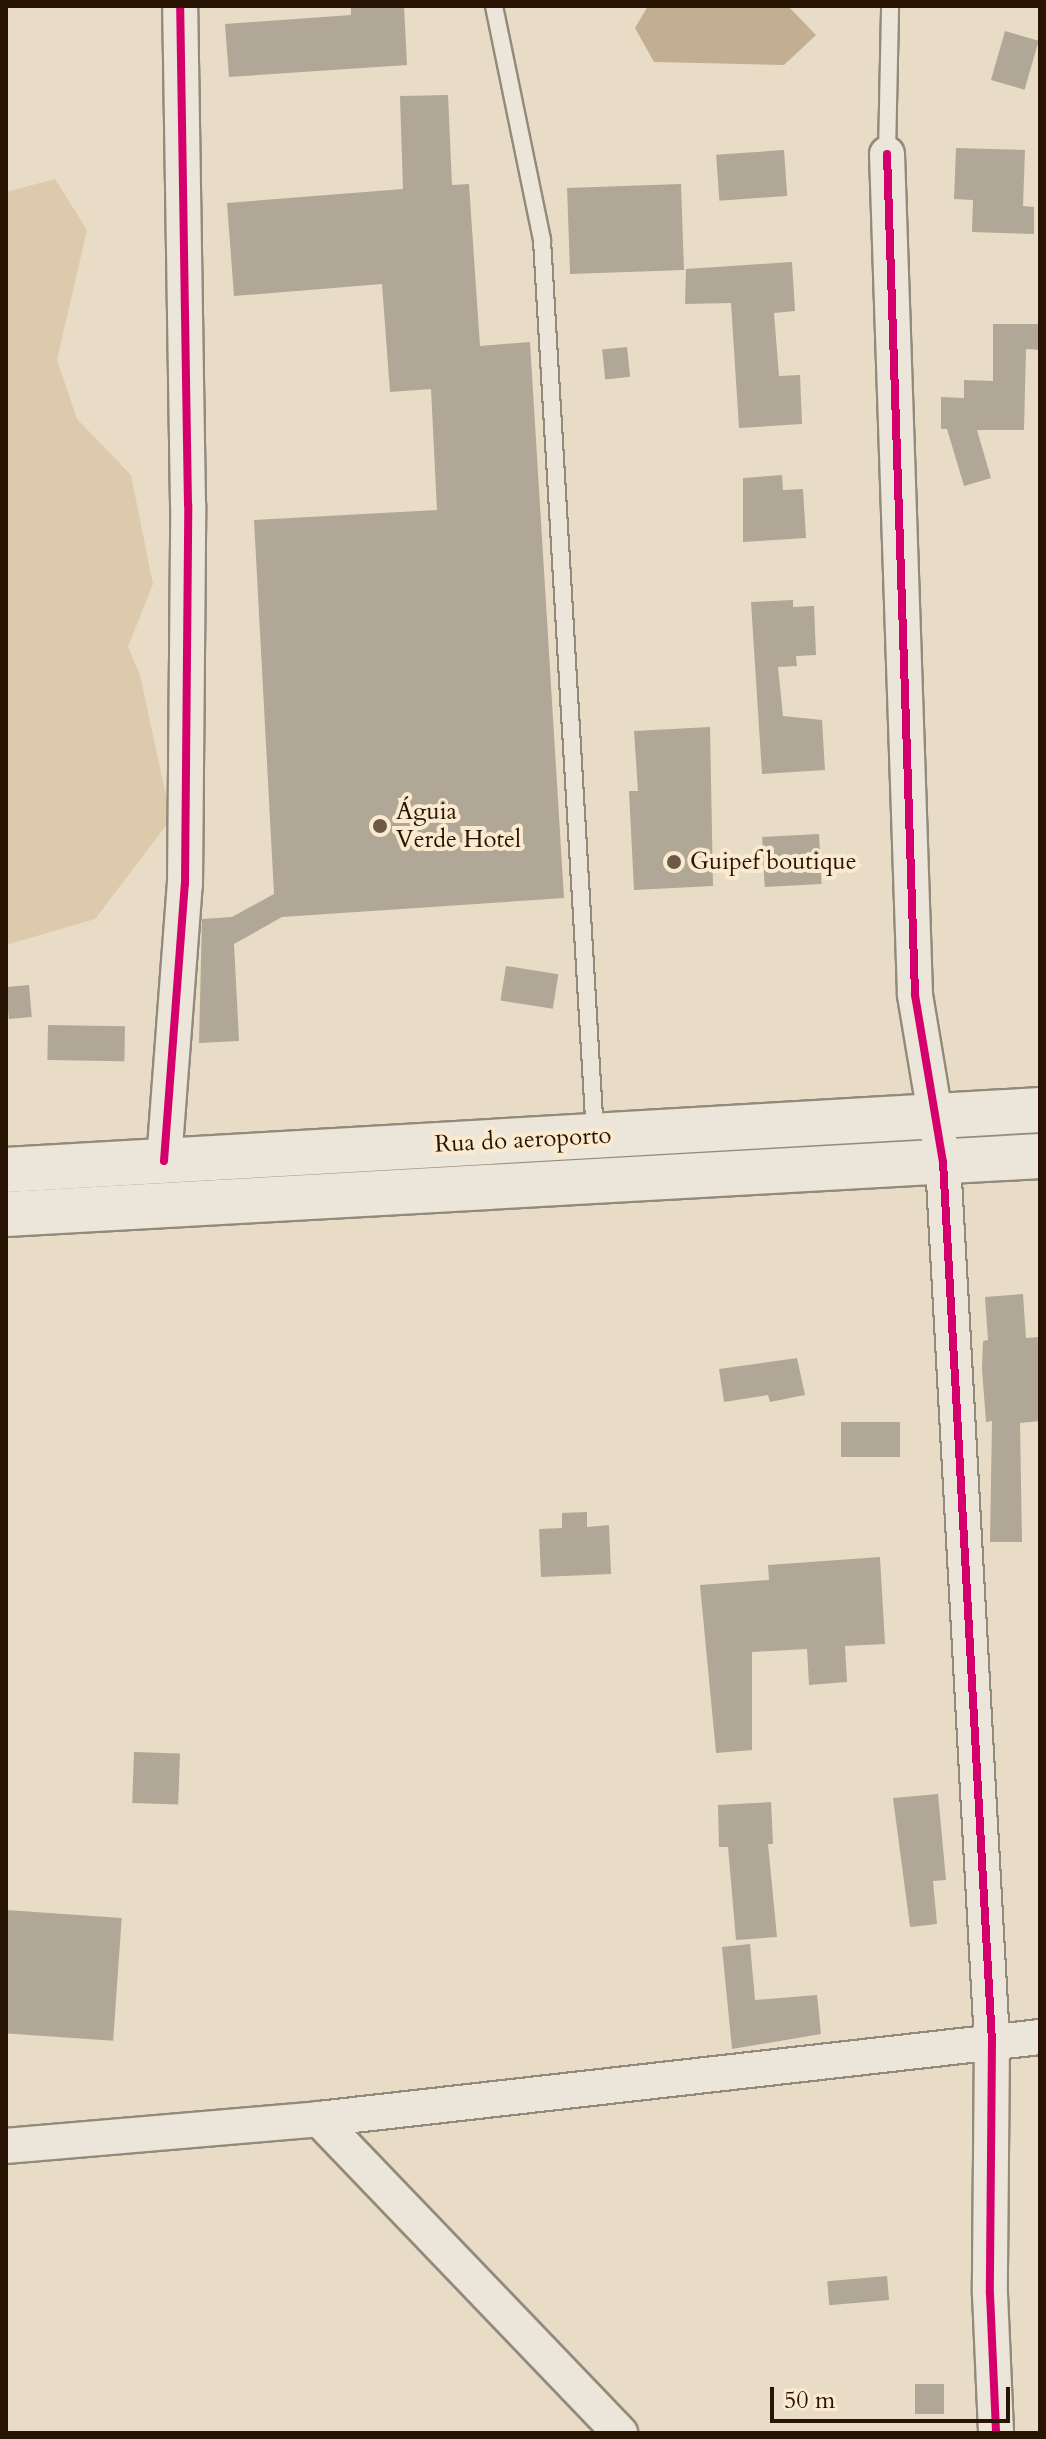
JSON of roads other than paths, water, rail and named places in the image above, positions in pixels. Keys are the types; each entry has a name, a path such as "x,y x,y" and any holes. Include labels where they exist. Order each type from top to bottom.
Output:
{"main road":[{"name":"Rua do aeroporto","path":"6,1170 1040,1110"},
{"name":"Rua do aeroporto","path":"6,1214 1040,1156"}],"street":[{"path":"164,1161 185,884 188,505 180,6"},
{"path":"887,154 915,995 943,1162 992,2041 990,2294 996,2433"},
{"path":"6,2146 319,2119 1040,2037"},
{"path":"319,2119 620,2433"}],"lane":[{"path":"494,6 542,240 595,1135"},
{"path":"887,154 890,6"}],"place":[{"name":"Águia Verde Hotel","path":"380,826"},
{"name":"Guipef boutique","path":"674,862"}]}
